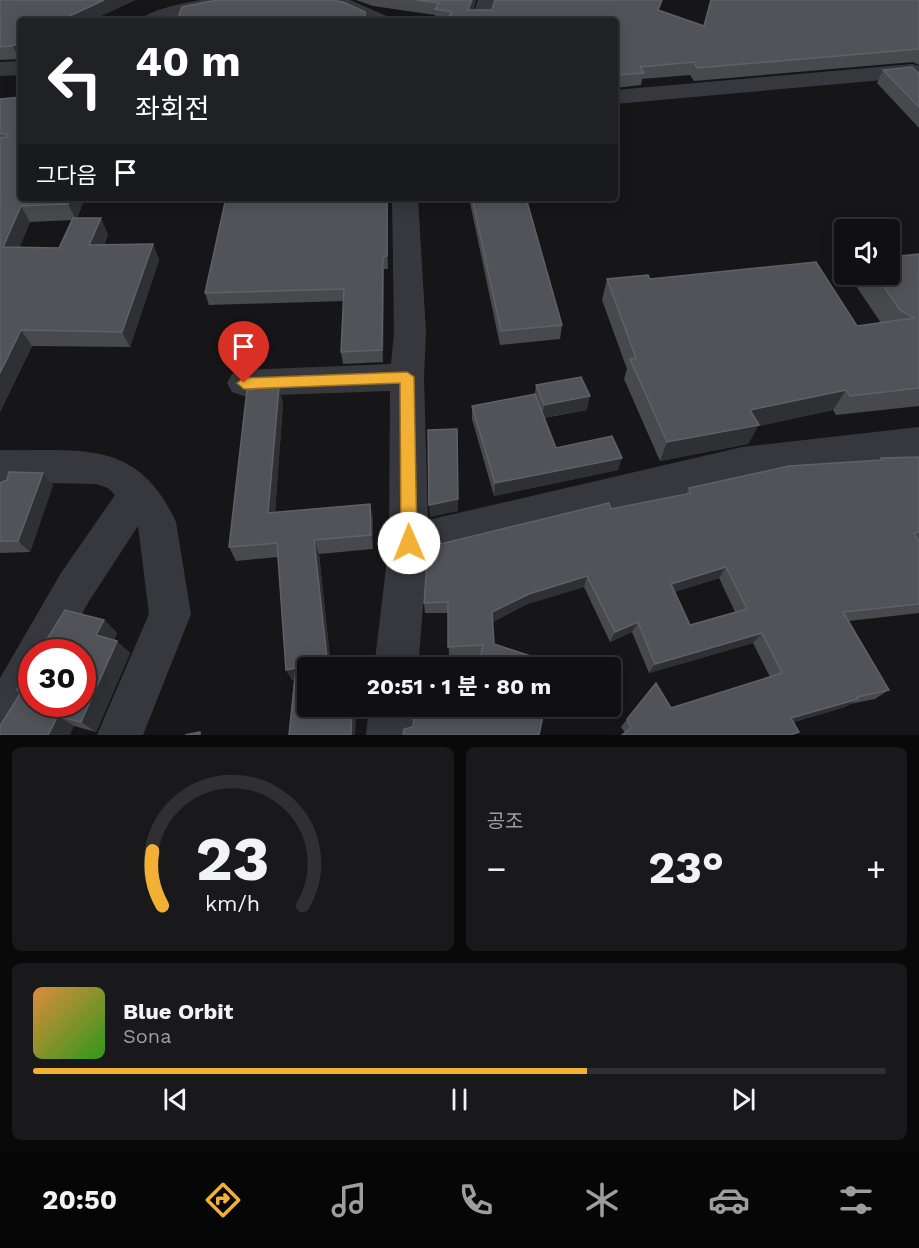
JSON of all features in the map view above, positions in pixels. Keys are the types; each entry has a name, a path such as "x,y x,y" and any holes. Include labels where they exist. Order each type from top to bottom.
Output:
{"street":[{"path":"158,18 183,8 206,3 293,0"},
{"path":"310,0 350,6 376,18"},
{"path":"481,18 488,0"},
{"path":"0,69 18,69"},
{"path":"618,97 912,71 919,78"},
{"path":"397,657 409,543 407,377 410,332 405,201"},
{"path":"244,383 407,377"},
{"path":"409,543 742,463 919,442"},
{"path":"0,466 98,468 121,477 138,493 157,522 170,614 120,735"},
{"path":"45,639 75,587 138,493"},
{"path":"0,722 18,690"},
{"path":"389,735 391,717"}],"building":[{"path":"0,0 104,0 65,18 18,18 18,43 13,46 0,47"},
{"path":"217,0 330,0 343,2 365,12 365,18 178,18 182,7"},
{"path":"417,0 472,0 468,10 492,10 495,0 662,0 658,10 704,26 711,0 919,0 919,49 697,68 694,62 640,67 644,73 618,75 618,18 448,18 452,12 435,9 439,3"},
{"path":"912,67 919,73 919,107 883,70"},
{"path":"18,97 18,201 70,201 68,204 21,206 3,247 59,248 73,218 101,218 89,245 153,244 122,332 21,330 0,373 0,138 8,137 8,135 0,133 0,99"},
{"path":"225,201 387,201 387,256 383,257 382,350 341,352 344,289 205,293"},
{"path":"473,201 527,201 562,325 501,331"},
{"path":"919,254 919,388 850,396 846,390 750,410 759,425 667,442 630,359 636,358 607,279 648,275 650,279 816,262 857,326 914,318 900,310 883,285 900,285 900,256"},
{"path":"581,377 590,396 544,405 536,385"},
{"path":"279,387 268,513 370,504 371,535 314,540 327,657 297,657 297,717 352,717 351,735 289,735 296,668 286,670 277,543 229,547 247,390"},
{"path":"535,394 556,448 612,436 622,458 495,483 472,406"},
{"path":"457,429 458,499 429,505 428,430"},
{"path":"919,457 919,532 914,533 919,542 919,604 843,612 889,690 857,697 858,699 791,718 799,732 790,735 622,735 631,728 627,719 656,683 671,708 782,673 762,633 655,664 638,622 615,632 587,576 529,594 492,612 494,644 534,657 480,657 483,645 448,647 448,602 424,603 428,547 609,503 611,509 691,493 689,488 789,466 882,460 881,458","holes":["726,567 747,609 690,625 671,584"]},
{"path":"9,472 43,473 18,541 0,541 0,483 7,480"},
{"path":"65,610 104,620 96,635 117,641 96,688 96,639 47,639"},
{"path":"18,697 18,717 57,717 48,735 0,735 0,726"},
{"path":"62,717 83,717 81,722"},
{"path":"414,717 543,717 539,735 403,735 404,729 413,727"}],"route":[{"path":"244,383 407,377 409,543"}]}
